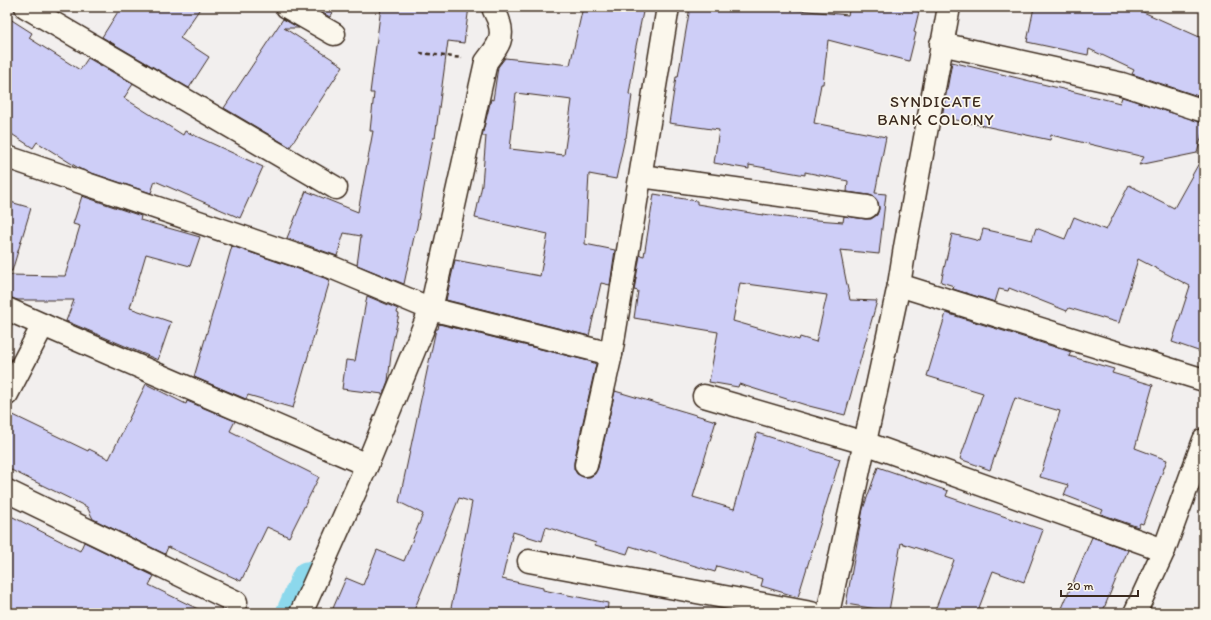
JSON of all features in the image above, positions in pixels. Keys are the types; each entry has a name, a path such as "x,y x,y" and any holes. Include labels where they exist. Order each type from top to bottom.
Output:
{"street":[{"path":"26,7 336,188"},
{"path":"287,7 334,34"},
{"path":"301,613 358,461 431,308 486,62 499,45 501,32 499,21 493,7"},
{"path":"586,465 609,362 668,7"},
{"path":"828,613 901,278 905,247 949,7"},
{"path":"941,44 1122,84 1204,111"},
{"path":"7,157 331,267 431,308 609,362"},
{"path":"641,176 867,207"},
{"path":"901,278 1204,380"},
{"path":"7,309 358,461"},
{"path":"7,394 43,325"},
{"path":"704,396 865,443 1164,550"},
{"path":"1135,613 1164,550 1204,440"},
{"path":"7,491 236,602"},
{"path":"529,561 811,613"}],"path":[{"path":"420,52 486,62"}],"building":[{"path":"121,7 201,7 180,38 209,57 189,88 102,37"},
{"path":"312,7 337,7 330,17"},
{"path":"381,7 469,7 464,43 448,41 435,138 433,138 416,232 404,284 357,265 361,236 344,233 337,256 287,238 306,191 358,212 373,131 370,131 374,93 370,93"},
{"path":"583,7 644,7 635,51 629,94 632,95 626,138 616,179 589,174 585,244 615,250 610,285 601,283 589,336 446,300 455,260 540,276 548,234 475,218 482,185 486,136 482,136 491,99 493,100 498,67 505,58 570,65","holes":["516,93 572,100 564,155 510,149"]},
{"path":"690,7 778,7 848,15 850,7 920,7 914,32 916,33 909,61 828,40 823,84 821,84 814,123 886,137 875,193 886,194 879,254 840,250 850,300 877,301 845,415 809,406 739,384 738,387 709,382 718,332 634,318 638,291 634,290 640,255 644,256 654,194 697,201 697,204 763,215 843,222 844,216 871,219 877,215 879,209 878,202 874,197 847,192 848,181 805,172 805,175 749,165 749,169 714,163 719,130 669,123 676,77 678,77","holes":["740,283 827,295 816,342 800,337 799,340 733,321"]},
{"path":"1034,7 1132,7 1204,39 1204,98 1132,74 1134,70 1089,49 1088,55 1027,42"},
{"path":"7,17 32,33 29,38 80,70 88,58 133,84 124,98 183,135 185,131 263,167 240,218 155,181 151,193 80,169 37,142 33,148 7,131"},
{"path":"283,19 299,28 284,28 343,66 290,147 224,108"},
{"path":"952,62 1120,103 1122,97 1204,123 1197,153 1139,165 1144,157 1051,135 1050,140 942,117"},
{"path":"1204,154 1204,353 1172,342 1190,286 1138,259 1119,323 1069,308 1067,311 1009,288 1008,291 999,289 995,302 953,289 954,286 941,282 952,234 980,241 983,229 1032,240 1036,228 1065,239 1074,217 1106,230 1129,185 1174,208"},
{"path":"82,196 141,216 140,220 200,237 190,266 146,254 130,308 171,322 158,360 66,321 74,300 18,300 7,297 7,275 65,276 80,226 73,224"},
{"path":"7,201 31,208 12,271 7,270"},
{"path":"232,246 330,280 293,408 248,395 246,399 194,377"},
{"path":"367,296 398,309 397,313 399,314 392,346 388,381 383,394 342,389 346,360 355,361"},
{"path":"946,313 1071,352 1069,356 1114,369 1112,373 1153,385 1135,448 1167,460 1143,524 1140,523 1138,527 1101,514 1103,510 1064,495 1068,485 1040,477 1060,411 1015,398 990,470 960,459 983,393 927,376"},
{"path":"439,324 596,364 574,462 574,469 577,474 583,477 590,477 595,474 598,468 615,391 716,421 693,497 734,509 757,433 840,459 798,597 761,586 763,579 717,566 715,572 630,546 627,554 595,545 596,543 546,527 542,541 513,532 502,579 543,588 543,590 608,603 607,613 450,613 472,502 459,498 413,613 331,613 346,578 363,585 377,550 404,561 423,514 399,502 436,329 438,329"},
{"path":"146,384 186,404 187,401 235,421 230,431 319,477 289,537 267,527 241,581 168,547 165,554 93,519 87,507 7,468 7,412 88,451 89,449 109,459"},
{"path":"878,467 948,491 946,496 1043,530 1024,582 993,571 977,613 934,613 954,560 901,543 889,611 846,604 863,509"},
{"path":"7,514 80,551 84,542 154,576 149,585 206,613 7,613"},
{"path":"1092,537 1128,550 1102,613 1060,613"}],"waterway":[{"path":"289,613 306,575"}],"district":[{"name":"SYNDICATE BANK COLONY","path":"936,110"}]}
